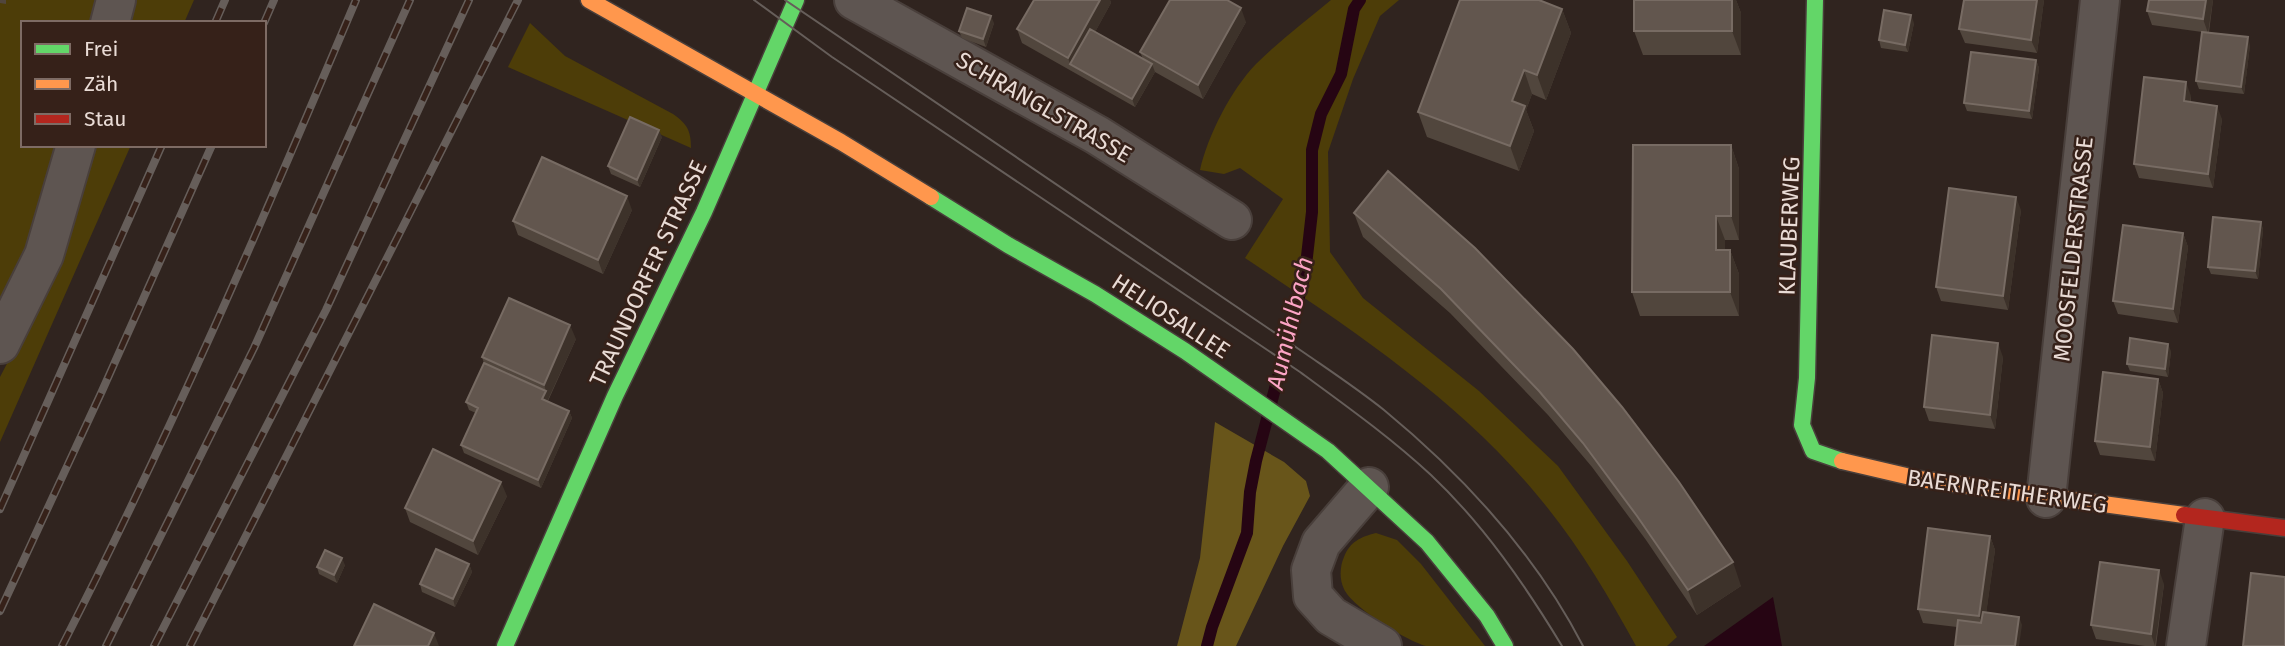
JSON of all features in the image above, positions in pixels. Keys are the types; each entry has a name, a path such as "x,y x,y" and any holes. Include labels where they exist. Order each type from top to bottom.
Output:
{"street":[{"path":"111,21 116,0"},
{"path":"589,0 755,95 796,0"},
{"name":"SCHRANGLSTRASSE","path":"854,0 1097,135 1233,219"},
{"name":"KLAUBERWEG","path":"1813,451 1802,425 1808,365 1815,0"},
{"name":"MOOSFELDERSTRASSE","path":"2046,498 2100,0"},
{"name":"HELIOSALLEE","path":"755,95 841,142 1008,245 1095,294 1290,423 1328,451 1427,542 1487,617 1505,646"},
{"name":"TRAUNDORFER STRASSE","path":"505,646 615,396 704,212 755,95"},
{"path":"0,344 44,255 75,147"},
{"name":"BAERNREITHERWEG","path":"1813,451 1843,463 1913,478 2046,498 2285,528"},
{"path":"1369,487 1321,543 1311,569 1313,596 1331,616 1382,646"},
{"path":"2186,646 2205,518"}],"shaded area":[{"path":"0,0 105,0 100,21 21,21 21,147 64,147 0,319"},
{"path":"130,0 194,0 185,21 125,21"},
{"path":"1331,0 1399,0 1380,16 1353,79 1328,152 1330,252 1363,298 1479,391 1558,466 1627,561 1677,637 1667,646 1636,646 1565,531 1506,460 1472,427 1400,366 1245,258 1283,199 1240,168 1224,174 1200,170 1204,156 1222,114 1247,75 1274,47"},
{"path":"530,23 565,56 673,114 685,124 691,148 508,67"},
{"path":"89,147 130,147 0,442 0,377 36,308"},
{"path":"1215,422 1284,462 1306,481 1310,496 1236,646 1177,646 1200,558"},
{"path":"1376,533 1397,540 1421,564 1485,646 1426,646 1417,643 1394,631 1349,596 1342,585 1341,568 1344,557 1356,541"},
{"path":"1773,597 1782,646 1704,646"}],"building":[{"path":"1034,0 1100,0 1068,58 1017,29"},
{"path":"1170,0 1227,0 1241,8 1198,85 1140,52"},
{"path":"1460,0 1539,0 1562,9 1537,75 1524,70 1512,101 1525,106 1510,146 1418,112"},
{"path":"1634,0 1732,0 1732,31 1634,31"},
{"path":"1964,0 2037,0 2031,40 1959,29"},
{"path":"2149,0 2206,0 2203,19 2147,11"},
{"path":"967,8 991,16 983,39 959,31"},
{"path":"1884,10 1911,15 1905,45 1879,40"},
{"path":"1090,29 1152,64 1132,99 1070,64"},
{"path":"2202,32 2248,37 2241,87 2196,81"},
{"path":"1971,52 2036,60 2029,111 1964,103"},
{"path":"2144,77 2186,82 2184,101 2217,106 2208,174 2134,164"},
{"path":"630,117 659,130 637,180 608,166"},
{"path":"1633,145 1731,145 1731,216 1716,216 1716,250 1730,250 1730,292 1632,292"},
{"path":"542,157 627,196 598,260 513,221"},
{"path":"1388,171 1475,248 1573,349 1622,407 1679,482 1733,562 1688,590 1583,443 1539,391 1441,289 1354,213"},
{"path":"1949,188 2016,197 2003,296 1936,287"},
{"path":"2213,217 2261,222 2255,271 2208,267"},
{"path":"2123,225 2183,233 2173,309 2113,301"},
{"path":"509,298 570,325 544,385 482,357"},
{"path":"1932,335 1998,343 1990,415 1924,407"},
{"path":"2130,338 2168,344 2165,369 2127,364"},
{"path":"484,363 546,391 542,399 569,411 538,480 461,445 478,408 466,402"},
{"path":"2103,372 2158,379 2150,447 2095,441"},
{"path":"433,449 501,482 473,541 405,508"},
{"path":"1928,528 1990,536 1979,616 1918,609"},
{"path":"436,549 469,564 453,599 420,584"},
{"path":"325,550 342,558 334,575 317,567"},
{"path":"2100,562 2159,570 2151,634 2091,625"},
{"path":"2251,573 2285,577 2285,646 2243,646"},
{"path":"374,604 434,633 428,646 354,646"},
{"path":"1983,612 2019,617 2015,646 1955,646 1958,620 1981,623"}],"waterway":[{"name":"Aumühlbach","path":"1207,646 1247,533 1250,492 1256,461 1305,274 1312,212 1312,150 1321,114 1341,74 1354,9 1360,0"}],"tram line":[{"path":"754,0 832,57 1300,372 1383,434 1431,475 1469,514 1518,578 1562,646"},
{"path":"785,0 1306,354 1384,410 1414,435 1496,518 1543,579 1583,646"}],"railway":[{"path":"216,21 225,0"},
{"path":"265,21 274,0"},
{"path":"62,646 141,487 215,326 356,0"},
{"path":"106,646 254,348 410,0"},
{"path":"154,646 326,310 469,0"},
{"path":"190,646 518,0"},
{"path":"0,509 161,147"},
{"path":"0,611 211,147"}],"traffic: fast":[{"path":"505,646 615,396 704,212 796,0"},
{"path":"1815,0 1807,378 1802,425 1813,451 1842,461"},
{"path":"931,197 1185,351 1328,451 1427,542 1487,616 1505,646"}],"traffic: slow":[{"path":"589,0 841,142 931,197"},
{"path":"1842,461 1919,479 2184,515"}],"traffic: jam":[{"path":"2184,515 2285,528"}]}
